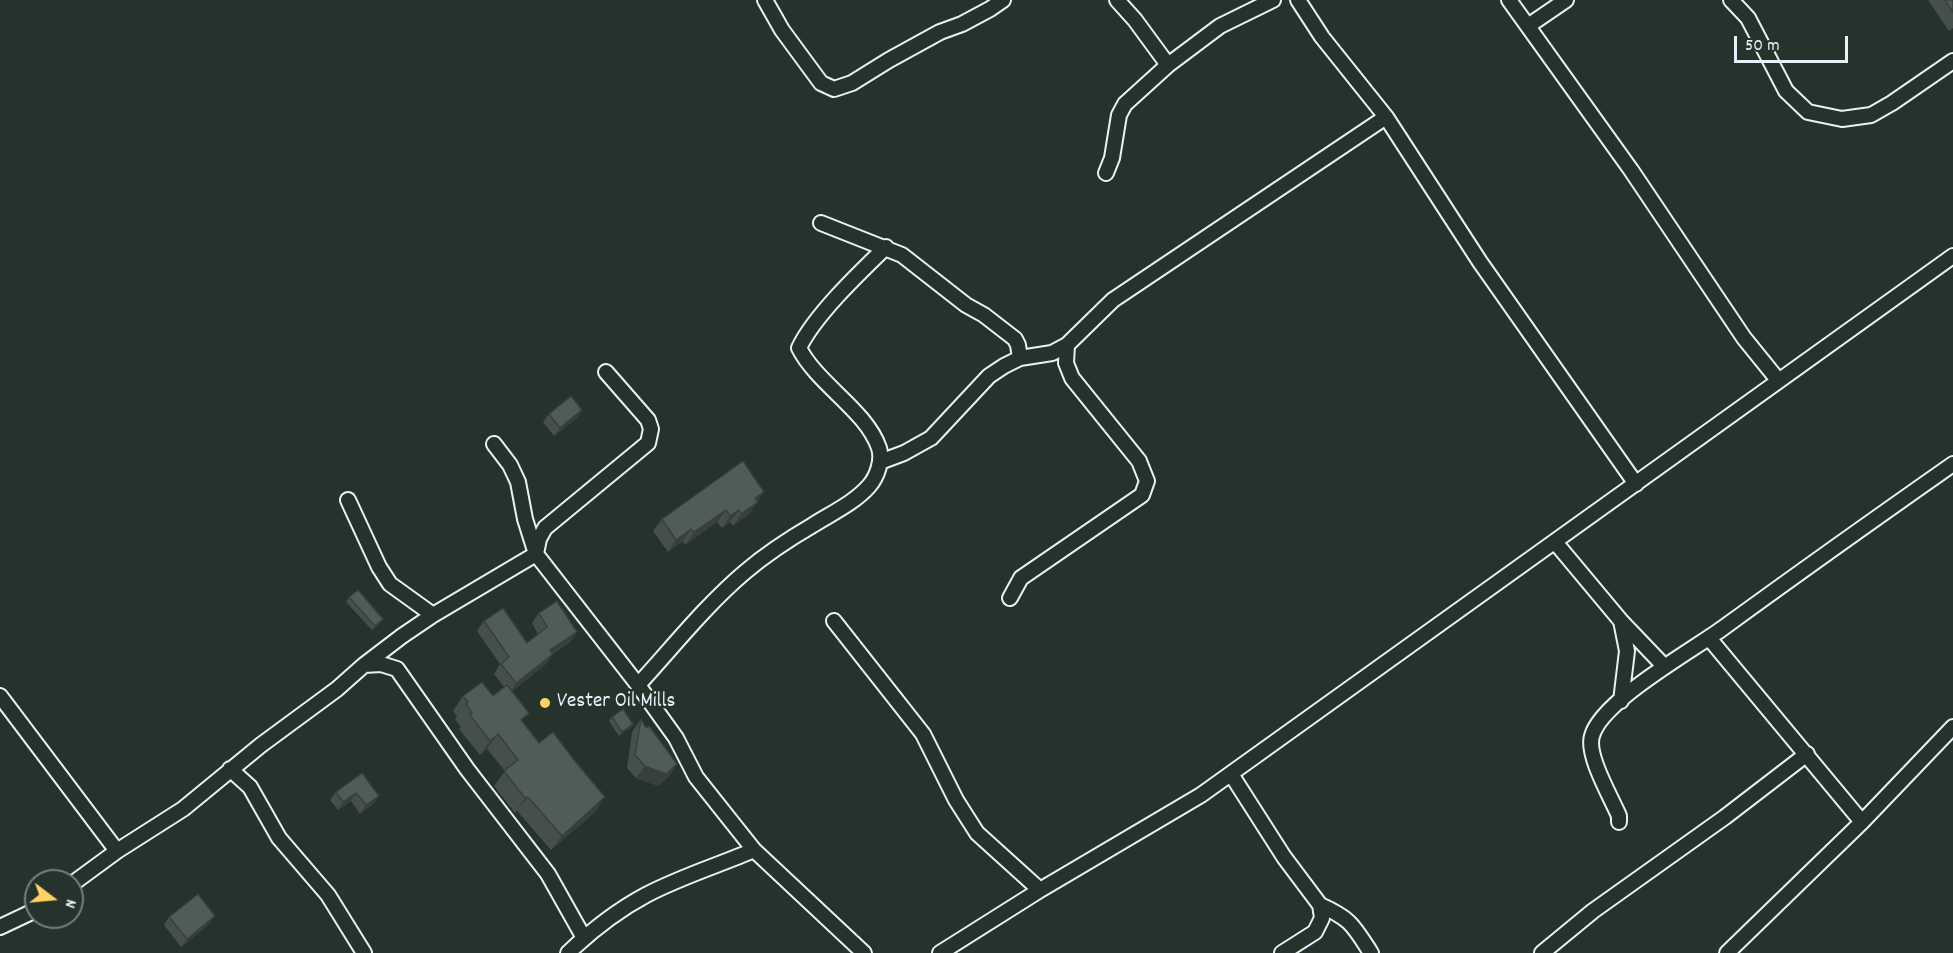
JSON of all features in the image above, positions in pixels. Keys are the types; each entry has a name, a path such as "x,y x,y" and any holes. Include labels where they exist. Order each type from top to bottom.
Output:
{"street":[{"path":"765,0 782,30 821,83 834,89 852,83 889,60 940,32 972,19 1003,0"},
{"path":"1117,0 1135,20 1168,65"},
{"path":"1106,173 1112,158 1119,115 1125,104 1168,65 1220,26 1273,0"},
{"path":"1298,0 1322,37 1386,117 1480,262 1636,484"},
{"path":"1509,0 1631,170 1744,338 1778,380"},
{"path":"1528,26 1566,0"},
{"path":"1731,0 1748,18 1786,91 1808,112 1842,118 1871,115 1892,104 1953,62"},
{"path":"880,462 904,453 931,438 989,376 1020,357 1052,353 1067,345 1113,300 1386,117"},
{"path":"821,223 902,255 966,305 984,315 1015,339 1020,357"},
{"path":"639,685 705,611 745,572 787,540 855,500 875,478 880,462 879,447 862,421 826,384 805,359 799,348 807,332 886,247"},
{"path":"940,953 1040,890 1201,795 1953,256"},
{"path":"1010,598 1021,578 1142,495 1147,481 1139,461 1072,378 1066,363 1067,345"},
{"path":"84,875 183,809 230,769 338,688 364,665 433,615 536,554 539,539 545,528 648,443 651,429 648,420 606,372"},
{"path":"494,444 510,465 518,482 525,519 536,554 639,685 676,738 696,777 754,850 864,953"},
{"path":"1619,822 1619,816 1591,751 1590,742 1598,721 1664,666 1709,638 1953,464"},
{"path":"348,500 379,567 390,584 433,615"},
{"path":"1555,542 1621,621 1664,666"},
{"path":"834,621 923,734 956,800 976,833 1040,890"},
{"path":"1621,621 1627,651 1621,701"},
{"path":"1709,638 1862,822"},
{"path":"364,665 381,664 397,669 467,769 548,874 584,938"},
{"path":"0,696 117,851"},
{"path":"1727,953 1862,822 1953,727"},
{"path":"1542,953 1593,911 1725,817 1807,754"},
{"path":"230,769 250,787 279,838 328,895 364,953"},
{"path":"1231,774 1284,857 1320,905 1322,918 1315,932 1282,953"},
{"path":"568,953 617,913 647,894 754,850"},
{"path":"1320,905 1344,916 1356,928 1371,953"},
{"path":"0,927 24,916"}],"building":[{"path":"1945,0 1953,0 1953,12"},
{"path":"571,396 582,410 560,428 549,414"},
{"path":"743,461 764,492 755,498 758,502 741,514 739,510 730,516 726,510 694,532 691,529 676,540 662,519"},
{"path":"358,590 383,619 375,626 349,597"},
{"path":"557,601 577,632 550,650 553,654 516,683 501,664 509,657 484,621 503,608 527,643 547,627 539,613"},
{"path":"482,682 493,696 507,685 529,713 521,720 539,743 553,732 605,797 562,836 528,797 525,798 504,771 518,760 498,734 490,741 470,715 472,713 466,704 468,702 463,696"},
{"path":"623,709 633,724 622,732 612,717"},
{"path":"641,719 646,728 649,726 677,764 666,774 645,766 635,755"},
{"path":"362,773 379,796 366,805 356,793 343,802 336,792"},
{"path":"198,894 215,916 187,939 169,917"}],"place":[{"name":"Vester Oil Mills","path":"545,703"}]}
